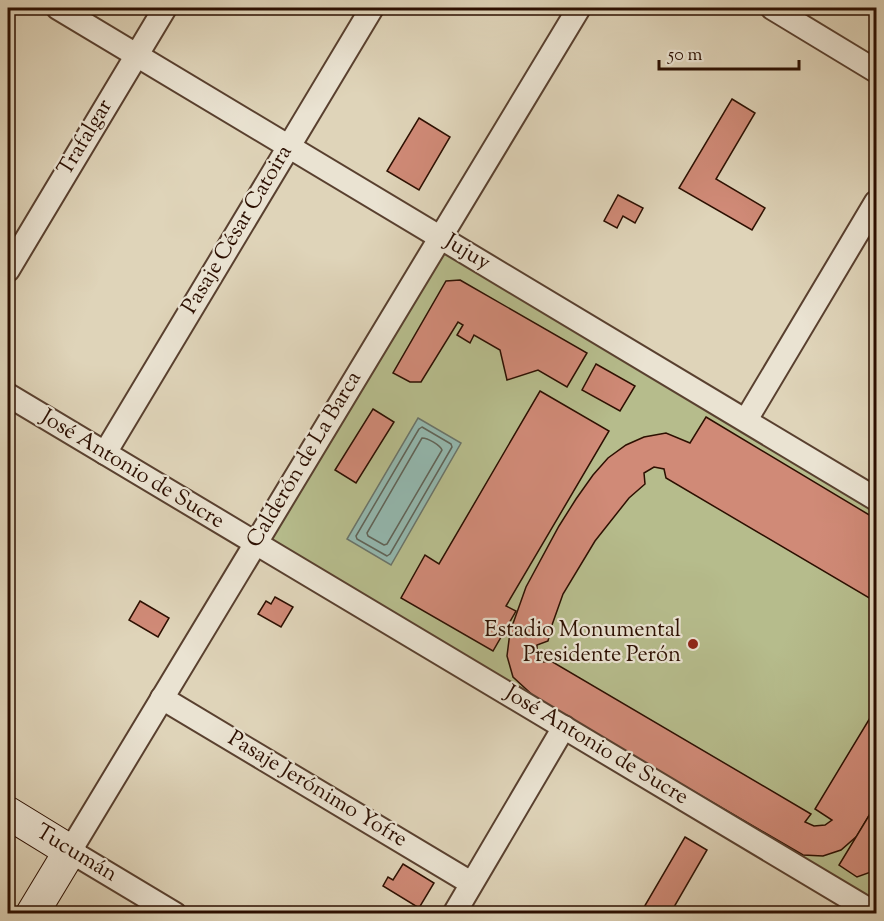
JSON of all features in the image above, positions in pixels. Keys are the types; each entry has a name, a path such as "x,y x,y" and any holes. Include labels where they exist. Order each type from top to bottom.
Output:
{"street":[{"name":"Jujuy","path":"58,8 876,499"},
{"name":"Trafalgar","path":"8,270 165,8"},
{"name":"Pasaje César Catoira","path":"105,453 372,8"},
{"name":"Calderón de La Barca","path":"32,914 579,8"},
{"path":"772,8 876,71"},
{"path":"746,420 876,202"},
{"name":"José Antonio de Sucre","path":"8,395 876,914"},
{"name":"Pasaje Jerónimo Yofre","path":"162,698 471,883"},
{"path":"454,914 564,728"},
{"name":"Tucumán","path":"8,813 175,914"}],"green space":[{"path":"440,237 876,499 876,913 256,543"}],"water":[{"path":"418,418 461,443 391,565 347,539"}],"building":[{"path":"732,99 755,113 716,179 765,208 752,230 679,188"},
{"path":"419,118 450,137 419,190 387,171"},
{"path":"618,195 643,208 635,223 623,216 617,228 604,221"},
{"path":"460,280 587,353 567,387 538,370 507,380 500,350 474,335 470,343 457,335 463,325 458,322 421,382 410,382 393,373 446,281"},
{"path":"596,364 635,386 620,411 582,390"},
{"path":"540,391 609,431 506,606 516,611 493,651 401,598 425,555 439,564"},
{"path":"373,409 394,422 356,483 335,470"},
{"path":"706,417 876,519 876,602 666,478 664,469 654,467 644,473 645,484 629,498 595,541 563,594 548,641 537,645 537,653 543,662 551,661 811,814 805,822 814,826 825,825 832,820 815,809 876,708 876,804 857,836 841,850 823,856 803,855 539,701 513,677 507,656 510,632 526,587 559,526 593,475 608,458 626,445 644,437 666,433 690,443"},
{"path":"275,597 293,607 281,627 258,614 266,601 271,604"},
{"path":"140,601 169,618 158,637 129,620"},
{"path":"876,804 876,863 871,872 857,877 839,865"},
{"path":"685,837 707,850 670,914 640,914"},
{"path":"403,864 434,883 419,908 383,886 388,877 393,880"}],"place":[{"name":"Estadio Monumental Presidente Perón","path":"693,644"}]}
